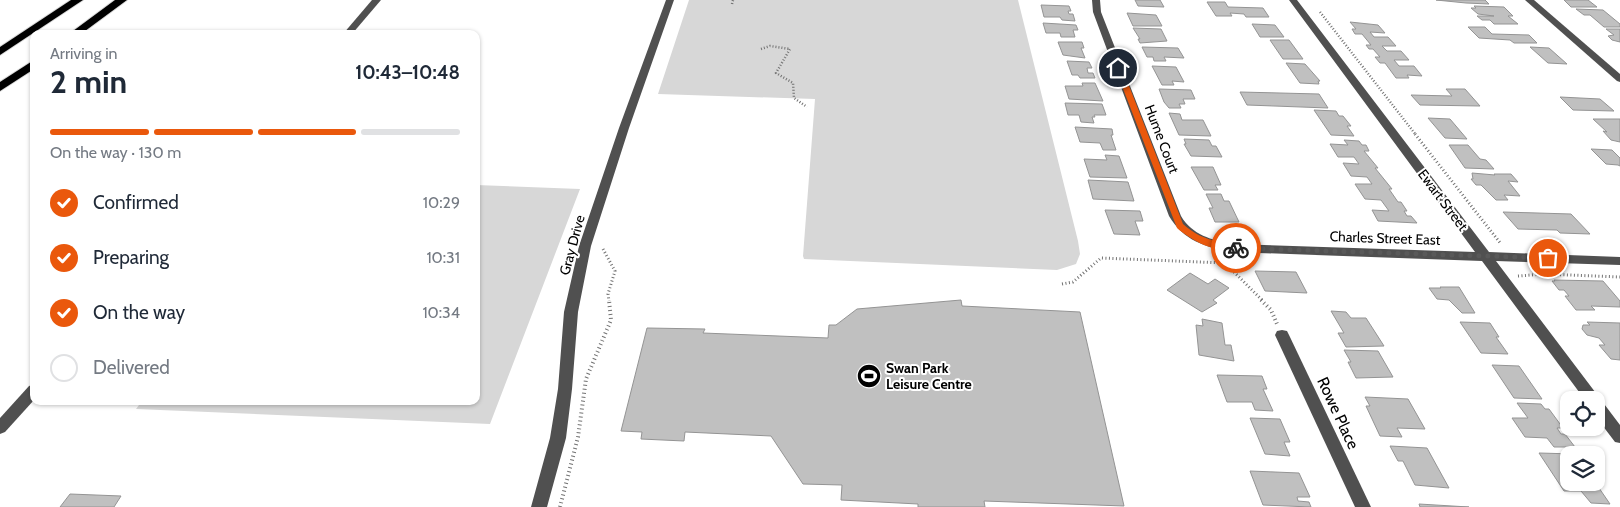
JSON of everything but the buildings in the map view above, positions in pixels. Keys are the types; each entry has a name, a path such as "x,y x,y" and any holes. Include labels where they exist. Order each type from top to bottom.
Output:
{"highway":[{"path":"33,30 78,0"},
{"path":"80,30 122,0"},
{"path":"0,52 30,32"},
{"path":"0,87 30,66"}],"street":[{"path":"351,30 377,0"},
{"name":"Gray Drive","path":"539,507 558,438 565,389 571,312 584,246 670,0"},
{"name":"Hume Court","path":"1096,0 1097,12 1179,226 1192,236 1210,244"},
{"name":"Ewart Street","path":"1292,0 1586,391"},
{"path":"1529,0 1620,79"},
{"name":"Charles Street East","path":"1210,244 1232,248 1620,261"},
{"name":"Rowe Place","path":"1282,335 1363,507"},
{"path":"0,428 30,394"},
{"path":"1605,417 1620,437"}],"path":[{"path":"732,4 733,0"},
{"path":"1317,8 1502,245"},
{"path":"761,49 770,46 790,49 776,73 793,83 794,98 807,107"},
{"path":"1210,244 1225,263 1270,310 1282,335"},
{"path":"560,507 578,436 586,379 611,320 608,294 615,270 603,249"},
{"path":"1062,284 1073,282 1080,278 1101,258 1225,263"},
{"path":"1516,276 1544,274 1620,277"}],"shaded area":[{"path":"689,0 1018,0 1078,241 1080,254 1076,264 1057,270 804,259 815,99 658,94"},
{"path":"480,185 580,189 490,424 136,409 139,405 480,405"}],"way so far":[{"path":"1236,248 1548,258"}],"place":[{"name":"Swan Park Leisure Centre","path":"869,376"}],"route":[{"path":"1118,68 1179,226 1192,236 1210,244 1236,248"}]}
